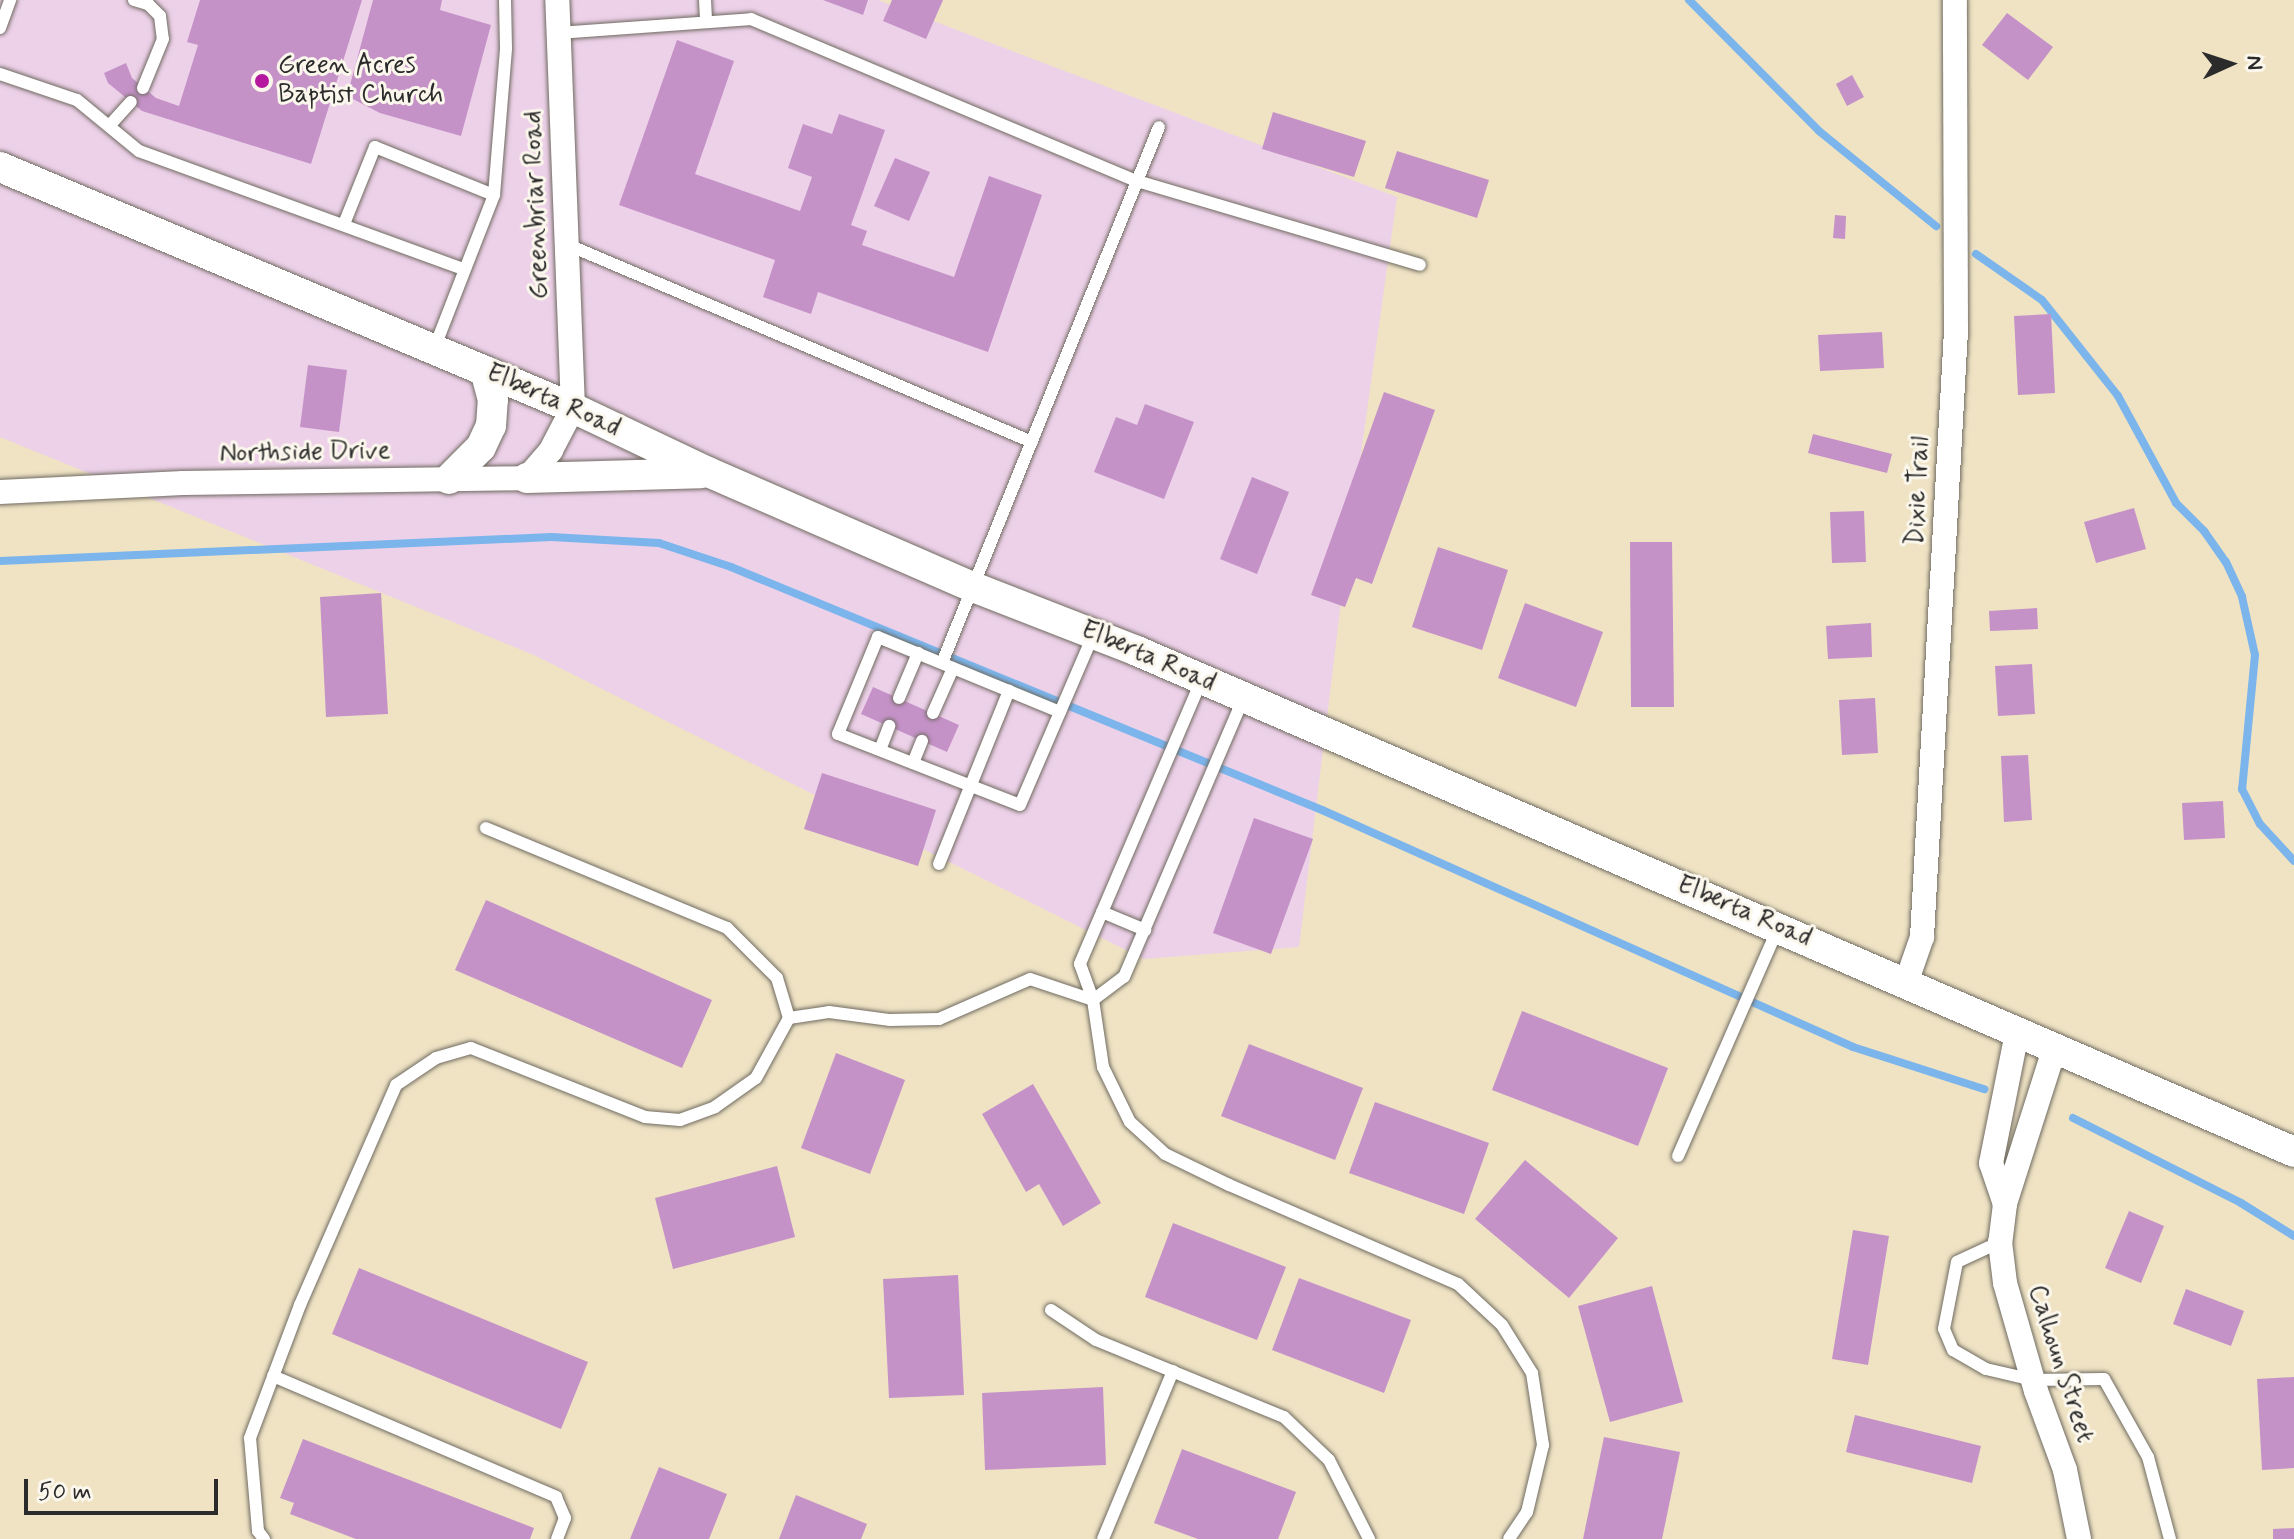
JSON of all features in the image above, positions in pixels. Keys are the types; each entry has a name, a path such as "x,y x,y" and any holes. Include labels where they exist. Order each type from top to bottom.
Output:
{"street":[{"name":"Greenbriar Road","path":"557,0 573,408"},
{"name":"Dixie Trail","path":"1906,983 1922,937 1956,330 1955,0"},
{"name":"Elberta Road","path":"0,167 573,408 708,472 973,587 1094,633 1202,679 2294,1152"},
{"path":"449,479 481,447 491,426 493,400 485,371"},
{"path":"527,478 551,450 573,408"},
{"path":"527,478 708,472"},
{"name":"Northside Drive","path":"0,492 183,483 527,478"},
{"name":"Calhoun Street","path":"2005,1204 1991,1163 2017,1033"},
{"name":"Calhoun Street","path":"2054,1050 2005,1204 2000,1242 2005,1283 2033,1380 2065,1470 2079,1539"}],"lane":[{"path":"0,28 10,0"},
{"path":"134,0 148,4 160,16 163,39 143,88"},
{"path":"434,349 494,195 506,48 505,0"},
{"path":"705,0 706,20"},
{"path":"558,33 751,19 1137,181 1420,265"},
{"path":"0,74 77,100 139,151 464,269"},
{"path":"110,125 131,102"},
{"path":"933,713 973,587 1159,127"},
{"path":"344,224 375,147 494,195"},
{"path":"566,244 1032,442"},
{"path":"1060,712 878,637 838,734 1020,805 1094,633"},
{"path":"899,698 918,653"},
{"path":"1202,679 1080,964 1093,1000 1103,1067 1130,1122 1165,1154 1458,1284 1502,1325 1532,1373 1543,1445 1527,1512 1509,1539"},
{"path":"939,864 1009,691"},
{"path":"1093,1000 1124,977 1243,697"},
{"path":"880,750 889,726"},
{"path":"913,763 922,741"},
{"path":"264,1539 258,1531 250,1438 300,1305 396,1085 436,1058 471,1048 645,1117 680,1120 715,1107 756,1078 789,1018 777,978 727,928 486,828"},
{"path":"1102,912 1145,930"},
{"path":"1678,1156 1778,927"},
{"path":"789,1018 829,1012 890,1020 939,1019 1030,979 1093,1000"},
{"path":"2000,1242 1957,1262 1944,1329 1953,1350 1986,1369 2033,1380 2104,1379 2148,1457 2170,1539"},
{"path":"1051,1310 1096,1340 1284,1417 1329,1460 1369,1539"},
{"path":"1103,1539 1173,1371"},
{"path":"273,1376 556,1497 565,1518 557,1539"}],"shaded area":[{"path":"0,0 878,0 1397,197 1347,553 1299,947 1144,959 534,655 0,437"}],"building":[{"name":"Green Acres Baptist Church","path":"200,0 362,0 311,164 142,111 108,83 104,73 126,63 132,78 156,98 179,106 198,45 187,42"},
{"path":"373,0 442,0 440,10 491,25 461,136 380,113 347,96"},
{"path":"823,0 868,0 863,15"},
{"path":"892,0 943,0 926,39 883,21"},
{"path":"2007,13 2053,47 2028,80 1982,45"},
{"path":"677,40 734,61 695,174 800,211 812,177 788,168 803,124 832,134 839,114 885,130 851,225 867,231 862,245 954,277 989,176 1042,195 988,352 818,292 811,314 763,297 775,260 619,205"},
{"path":"1852,75 1864,97 1847,106 1836,84"},
{"path":"1273,112 1366,141 1354,177 1262,149"},
{"path":"1397,151 1489,180 1477,218 1385,188"},
{"path":"895,158 930,172 909,221 874,206"},
{"path":"1835,215 1846,216 1845,239 1833,238"},
{"path":"2051,314 2055,393 2018,395 2014,316"},
{"path":"1882,332 1884,368 1820,371 1818,335"},
{"path":"308,365 347,370 339,432 300,427"},
{"path":"1384,392 1435,410 1372,584 1356,578 1345,607 1311,595"},
{"path":"1145,404 1194,422 1164,499 1094,472 1116,417 1137,425"},
{"path":"1813,434 1892,454 1887,473 1808,453"},
{"path":"1252,477 1289,492 1257,574 1220,559"},
{"path":"2134,508 2146,549 2096,563 2084,522"},
{"path":"1864,511 1866,562 1832,563 1830,512"},
{"path":"1630,542 1672,542 1674,707 1631,707"},
{"path":"1438,547 1508,570 1482,650 1412,627"},
{"path":"381,593 388,714 326,717 320,597"},
{"path":"1525,603 1603,632 1576,707 1498,678"},
{"path":"2037,608 2038,629 1990,631 1989,611"},
{"path":"1871,623 1872,657 1828,659 1826,626"},
{"path":"2032,664 2035,714 1998,716 1995,666"},
{"path":"873,687 959,725 947,752 861,714"},
{"path":"1875,698 1878,753 1842,755 1839,700"},
{"path":"2028,755 2032,820 2004,822 2001,756"},
{"path":"822,773 936,810 918,866 804,829"},
{"path":"2223,801 2225,838 2184,840 2182,803"},
{"path":"1254,818 1313,839 1271,954 1213,933"},
{"path":"486,900 712,1000 682,1068 455,970"},
{"path":"1522,1011 1668,1068 1638,1146 1492,1090"},
{"path":"1249,1044 1363,1088 1335,1160 1221,1116"},
{"path":"836,1053 905,1080 870,1174 801,1148"},
{"path":"1033,1084 1101,1203 1063,1226 1039,1184 1026,1192 982,1114"},
{"path":"1375,1102 1489,1143 1464,1214 1349,1173"},
{"path":"1525,1160 1618,1238 1569,1298 1475,1219"},
{"path":"777,1166 795,1237 673,1269 655,1198"},
{"path":"2129,1211 2164,1226 2141,1283 2105,1268"},
{"path":"1173,1223 1286,1267 1257,1340 1145,1297"},
{"path":"1853,1230 1889,1236 1868,1365 1832,1359"},
{"path":"359,1268 588,1362 561,1429 332,1334"},
{"path":"958,1275 964,1395 889,1398 883,1279"},
{"path":"1299,1278 1411,1320 1384,1393 1272,1350"},
{"path":"1652,1286 1683,1402 1610,1422 1578,1306"},
{"path":"2186,1289 2244,1311 2231,1346 2173,1324"},
{"path":"2294,1377 2294,1468 2262,1470 2257,1379"},
{"path":"1103,1387 1106,1465 985,1470 982,1393"},
{"path":"1855,1415 1981,1446 1972,1483 1846,1452"},
{"path":"1604,1437 1680,1452 1662,1539 1583,1539"},
{"path":"303,1439 534,1528 530,1539 356,1539 290,1514 294,1503 280,1498"},
{"path":"1182,1449 1296,1492 1278,1539 1198,1539 1154,1523"},
{"path":"659,1467 727,1494 709,1539 630,1539"},
{"path":"796,1495 867,1524 861,1539 779,1539"},
{"path":"2294,1528 2294,1539 2273,1539 2273,1529"}],"waterway":[{"path":"1689,0 1819,131 1936,226"},
{"path":"1976,254 2042,300 2118,396 2176,503 2204,531 2226,562 2242,597 2255,655 2242,789 2260,824 2294,861"},
{"path":"0,561 551,537 659,543 731,567 1322,810 1853,1047 1984,1089"},
{"path":"2073,1118 2241,1203 2294,1236"}],"place":[{"name":"Green Acres Baptist Church","path":"262,81"}]}
